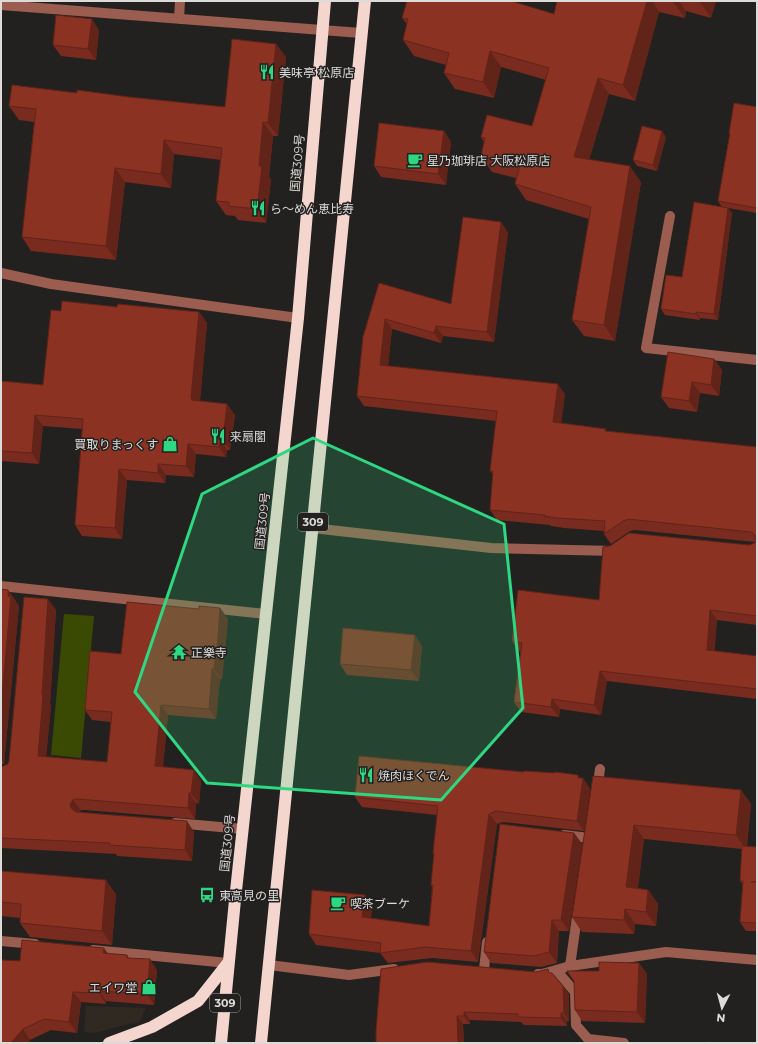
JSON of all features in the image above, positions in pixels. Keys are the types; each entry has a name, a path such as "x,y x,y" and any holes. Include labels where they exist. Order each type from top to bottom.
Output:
{"highway":[{"name":"国道309号","path":"221,1043 228,962 298,318 325,1"},
{"name":"309","path":"261,1043 365,1"},
{"path":"109,1043 152,1027 198,1001 228,962"}],"street":[{"path":"178,19 180,1"},
{"path":"1,5 38,5 178,19 361,34"},
{"path":"670,216 646,348 757,360"},
{"path":"1,272 51,284 298,318"},
{"path":"312,528 491,548 613,551 624,543"},
{"path":"1,586 27,592 266,614"},
{"path":"596,800 600,769"},
{"path":"163,822 243,829"},
{"path":"558,834 590,838"},
{"path":"570,966 580,898"},
{"path":"484,969 489,930"},
{"path":"1,941 46,945"},
{"path":"83,949 228,962"},
{"path":"527,973 542,974 570,966 666,952 757,960"},
{"path":"269,965 349,975 403,968"},
{"path":"556,970 575,992 576,1025 588,1039 624,1043"}],"highlighted area":[{"path":"313,438 504,524 523,708 441,800 207,783 135,692 202,494"}],"shaded area":[{"path":"86,1006 146,1008 139,1023 128,1024 95,1033 84,1032"}],"green space":[{"path":"64,614 94,616 81,758 51,755"}],"building":[{"path":"407,1 511,1 554,14 557,1 647,1 623,85 598,78 574,157 630,166 604,325 572,320 591,207 515,184 520,166 481,156 485,138 481,137 487,115 532,126 549,68 490,51 483,82 444,73 449,53 403,40 408,19 402,18"},
{"path":"56,15 92,19 88,49 53,45"},
{"path":"232,39 276,44 268,123 263,122 259,166 262,166 257,209 229,206 229,202 216,201 222,148 164,140 161,174 115,168 106,246 22,237 36,109 9,106 12,85 77,93 77,90 225,107"},
{"path":"734,103 757,107 757,208 718,201"},
{"path":"379,123 444,131 438,174 374,166"},
{"path":"642,126 662,131 653,165 633,160"},
{"path":"694,202 728,208 714,314 696,312 696,314 661,309 666,275 682,277"},
{"path":"463,217 501,222 487,332 436,326 434,333 385,319 380,365 558,384 553,422 606,429 605,431 757,447 757,616 710,610 707,650 757,656 757,689 600,671 594,705 552,699 551,707 514,702 522,643 512,641 518,590 599,600 603,547 610,546 629,533 749,545 755,543 756,539 754,534 751,532 628,519 604,534 605,521 557,518 544,516 545,515 490,510 493,471 490,471 497,411 357,396 363,337 379,283 451,304"},
{"path":"62,301 117,307 118,304 199,312 191,398 192,400 227,404 223,440 220,439 219,447 188,444 186,466 158,464 158,473 119,469 115,528 75,525 83,419 35,415 32,453 1,451 1,381 43,385 51,310 61,311"},
{"path":"668,352 714,359 711,385 692,382 689,401 661,397"},
{"path":"1,589 8,590 8,596 11,596 1,707"},
{"path":"24,597 48,599 38,756 107,762 112,712 85,710 90,651 121,654 127,602 199,609 199,606 220,608 218,639 214,669 212,669 209,709 161,705 155,766 194,770 191,793 189,793 188,808 77,799 73,800 70,804 71,808 76,812 187,821 185,850 110,845 110,843 1,838 1,767 8,764 9,761"},
{"path":"343,628 415,635 411,670 340,664"},
{"path":"359,756 524,772 555,772 578,775 578,778 583,778 577,821 496,811 489,814 471,951 425,947 380,953 381,943 309,934 312,890 365,895 362,917 429,926 433,885 431,885 433,853 438,806 355,797"},
{"path":"593,776 741,790 736,835 634,825 626,887 648,890 646,912 625,909 624,920 572,917"},
{"path":"500,824 574,833 561,920 552,920 549,952 534,956 484,952"},
{"path":"742,846 757,847 757,923 740,922 743,881 740,881"},
{"path":"1,871 106,880 102,931 20,923 21,904 1,902"},
{"path":"22,940 104,948 103,953 127,955 127,958 150,959 147,994 99,991 99,993 73,992 69,1022 44,1019 23,1029 11,1043 1,1043 1,960 20,961"},
{"path":"427,962 536,972 548,969 549,973 552,973 563,986 564,1013 561,1013 561,1018 518,1017 518,1014 464,1012 464,1016 457,1016 458,1043 376,1043 381,969"},
{"path":"599,962 639,963 637,1012 575,1010 574,981 567,971 599,971"}],"place":[{"name":"美味亭 松原店","path":"267,72"},
{"name":"星乃珈琲店 大阪松原店","path":"415,160"},
{"name":"ら～めん恵比寿","path":"258,208"},
{"name":"来扇閣","path":"218,436"},
{"name":"買取りまっくす","path":"170,444"},
{"name":"正樂寺","path":"179,652"},
{"name":"焼肉ほくでん","path":"366,775"},
{"name":"東高見の里","path":"207,895"},
{"name":"喫茶ブーケ","path":"338,903"},
{"name":"エイワ堂","path":"149,987"}]}
